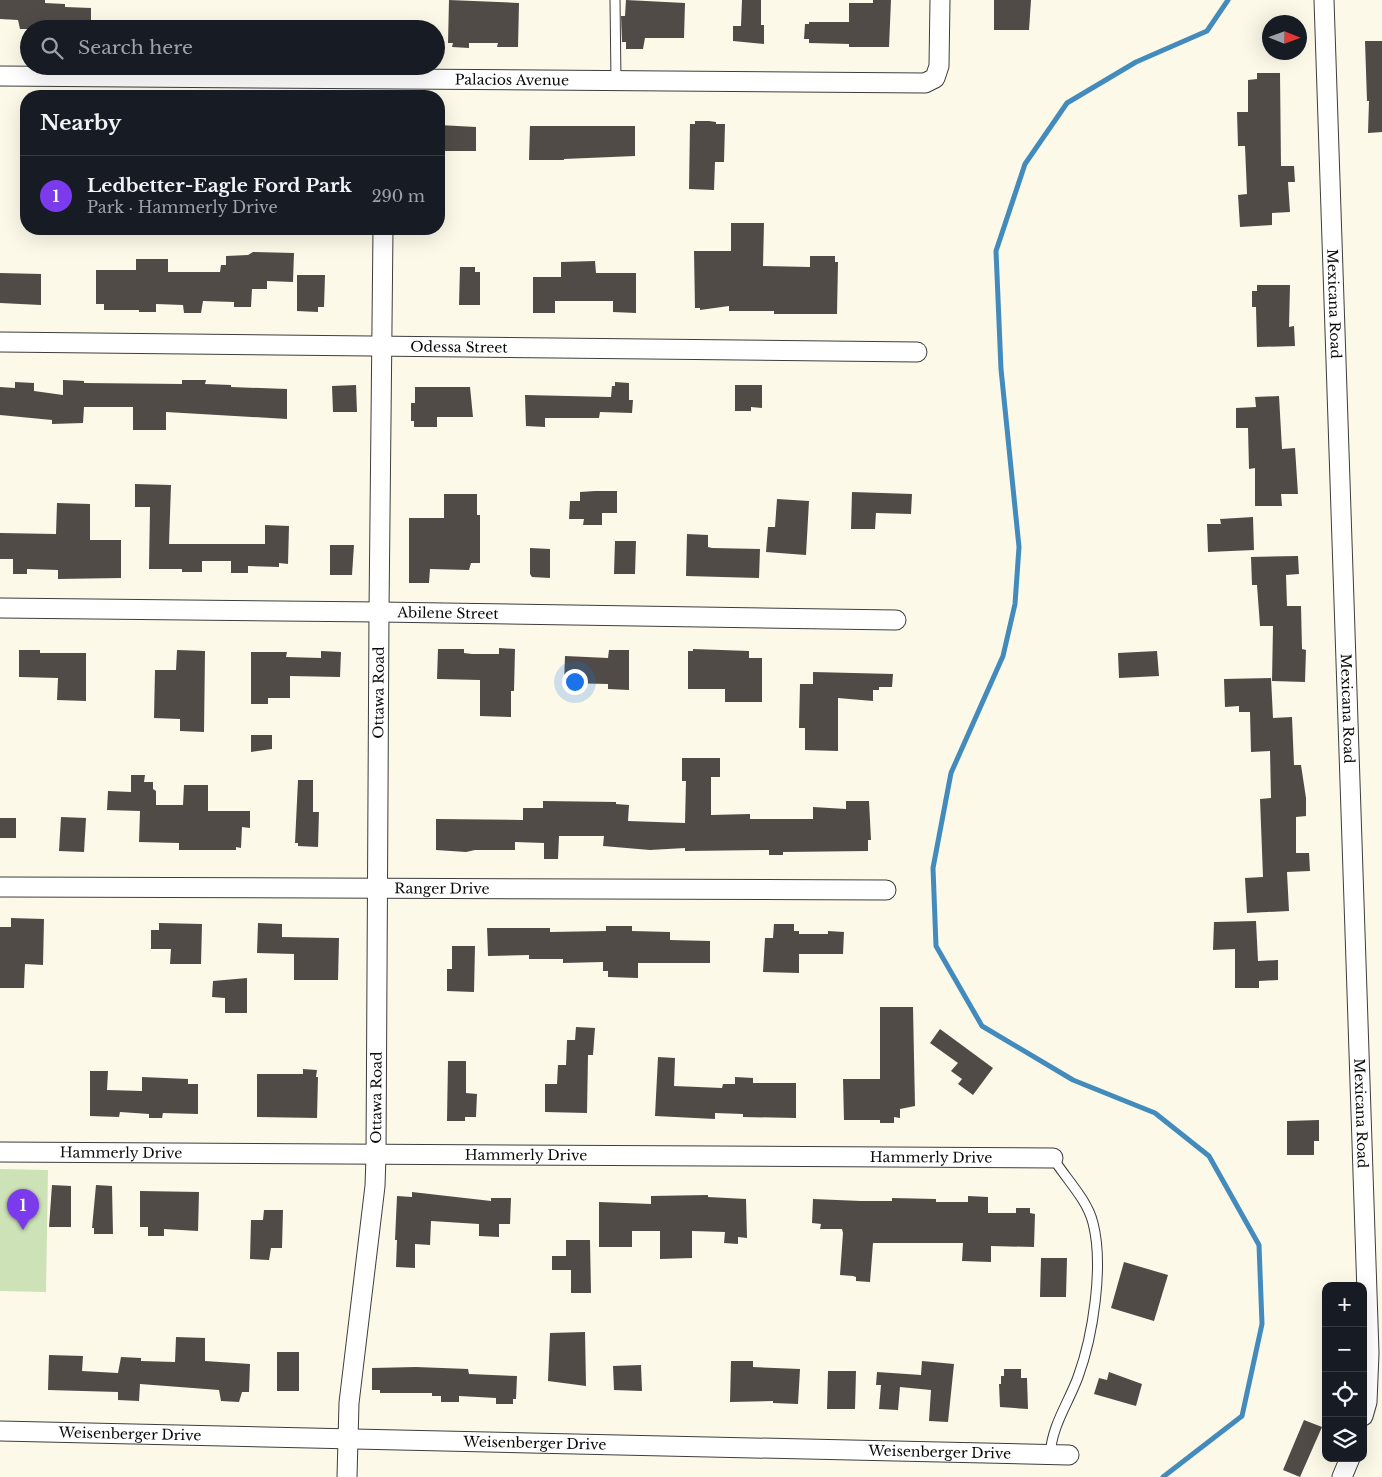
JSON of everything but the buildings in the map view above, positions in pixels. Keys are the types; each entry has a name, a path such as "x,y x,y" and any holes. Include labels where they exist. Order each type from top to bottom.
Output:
{"street":[{"name":"Palacios Avenue","path":"0,76 385,87 616,81 924,83 935,78 939,66 940,0"},
{"name":"Mexicana Road","path":"1324,0 1369,1353 1367,1402"},
{"name":"Ottawa Road","path":"347,1477 349,1402 375,1186 376,1156 379,612 384,235"},
{"name":"Odessa Street","path":"0,342 918,352"},
{"name":"Abilene Street","path":"0,608 896,620"},
{"name":"Ranger Drive","path":"0,887 886,890"},
{"name":"Hammerly Drive","path":"0,1152 376,1156 1053,1158"},
{"name":"Weisenberger Drive","path":"0,1431 1069,1455"},
{"path":"1342,1477 1348,1462"}],"lane":[{"path":"615,0 616,81"},
{"path":"1050,1455 1051,1440 1061,1410 1077,1378 1096,1305 1096,1256 1093,1222 1080,1197 1053,1158"}],"green space":[{"path":"0,1169 48,1170 46,1292 0,1291"}],"waterway":[{"path":"1163,1477 1242,1416 1262,1324 1259,1245 1209,1156 1155,1113 1073,1080 982,1026 936,946 933,868 951,773 1003,656 1015,604 1019,547 1001,369 996,251 1025,164 1067,103 1136,62 1207,31 1228,0"}],"place":[{"name":"Ledbetter-Eagle Ford Park","path":"23,1230"}]}
